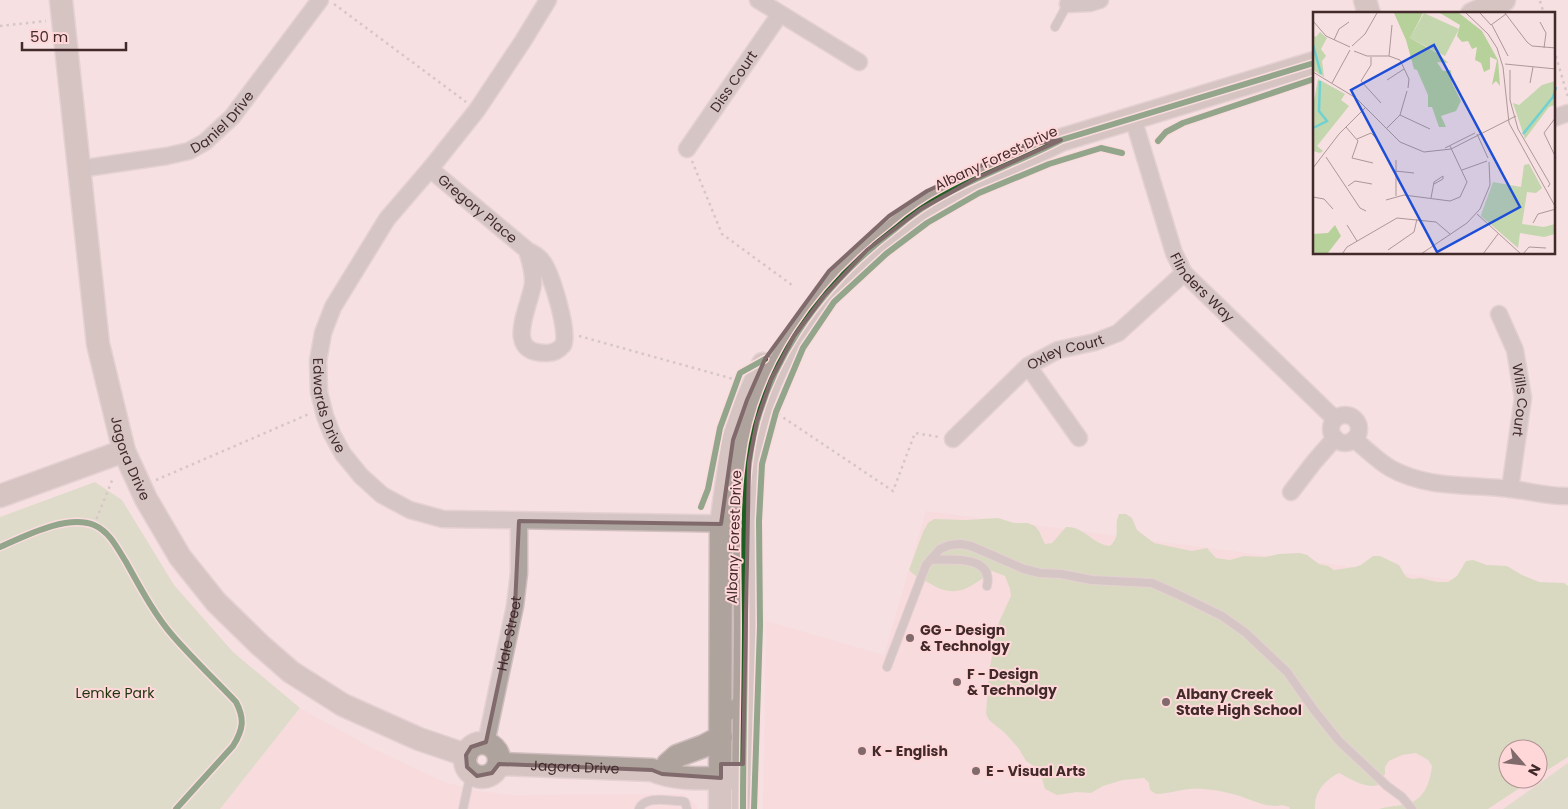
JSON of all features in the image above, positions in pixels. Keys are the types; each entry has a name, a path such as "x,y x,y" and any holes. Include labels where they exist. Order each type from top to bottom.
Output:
{"street":[{"name":"Jagora Drive","path":"61,0 98,344 124,451 146,499 180,556 216,602 260,645 292,672 343,705 469,764"},
{"name":"Daniel Drive","path":"79,169 167,156 189,151 205,142 232,117 320,0"},
{"name":"Edwards Drive","path":"548,0 477,110 387,219 333,307 322,333 318,361 319,392 325,416 343,454 361,476 382,495 410,510 443,519 745,524"},
{"path":"758,0 859,62"},
{"path":"1067,2 1090,3 1100,0"},
{"path":"1477,12 1504,0"},
{"name":"Diss Court","path":"687,149 780,14"},
{"name":"Albany Forest Drive","path":"743,809 722,730 722,524 734,440 747,400 764,360 802,303 829,271 889,216 928,191 974,166 1025,144 1061,140 1313,63"},
{"name":"Flinders Way","path":"1133,118 1174,254 1184,273 1335,419"},
{"name":"Albany Forest Drive","path":"720,809 732,771 744,700 745,524 749,463 757,421 771,380 794,336 824,296 867,250 920,209 975,179 1027,158 1061,140"},
{"name":"Gregory Place","path":"430,169 527,250 542,260 550,273 565,332 564,343 557,351 547,354 526,348 521,339 522,323 533,284 532,268 527,250"},
{"name":"Oxley Court","path":"953,439 1028,366 1058,350 1095,342 1118,333 1184,273"},
{"name":"Wills Court","path":"1499,314 1515,350 1523,398 1510,489"},
{"path":"1028,366 1080,438"},
{"path":"1345,415 1352,416 1356,420 1359,430 1354,439 1346,443 1335,438 1331,430 1335,419 1345,415"},
{"path":"1290,492 1335,438"},
{"path":"1354,439 1389,468 1416,479 1441,484 1510,489 1568,496"},
{"path":"0,496 124,451"},
{"name":"Hale Street","path":"486,743 515,606 519,573 519,521"},
{"path":"660,767 677,756 704,746 722,730"},
{"path":"486,743 497,750 499,764 489,775 476,776 469,764 471,747 476,744 486,743"},
{"name":"Jagora Drive","path":"499,764 660,767 662,774 732,771"}],"lane":[{"path":"1055,27 1067,2"},
{"path":"887,667 923,572 930,560 940,549 950,545 971,546 1024,569 1040,573 1061,574 1092,580 1152,583 1222,616 1246,633 1287,672 1339,741 1387,786 1402,797 1412,809"},
{"path":"930,560 959,559 976,563 988,576 987,586"},
{"path":"722,730 732,714 736,702 744,700"},
{"path":"463,809 469,764"},
{"path":"639,809 648,800 681,801 685,802 687,809"}],"path":[{"path":"333,0 335,6 466,102"},
{"path":"1532,5 1540,0"},
{"path":"0,26 47,21"},
{"path":"1556,57 1568,97"},
{"path":"687,149 722,234 792,285"},
{"path":"565,332 739,376 735,388"},
{"path":"779,404 775,416 893,491 915,434 953,439"},
{"path":"156,479 310,413"},
{"path":"101,529 91,525 113,478"}],"highlighted area":[{"path":"1061,140 975,179 921,209 867,250 824,296 794,336 771,380 757,421 749,463 743,764 721,764 721,778 662,774 652,770 499,764 492,773 477,776 467,767 466,755 471,747 486,742 515,606 519,521 721,524 733,440 747,400 765,359 829,271 889,216 927,191 1025,145"}],"shaded area":[{"name":"Albany Creek State High School","path":"926,511 1568,595 1568,809 763,809 766,621 884,655"},
{"path":"300,708 370,747 444,782 478,791 512,795 684,794 697,806 697,809 220,809"}],"green space":[{"name":"Lemke Park","path":"95,482 122,500 174,585 233,652 300,708 220,809 0,809 0,517"},
{"name":"Albany Creek State High School","path":"1119,514 1126,514 1132,518 1137,530 1154,543 1192,551 1207,548 1216,558 1230,560 1244,556 1265,557 1300,553 1334,570 1355,567 1373,556 1380,556 1399,565 1406,577 1437,582 1448,582 1457,576 1466,561 1473,560 1487,565 1507,566 1539,582 1564,583 1568,586 1568,757 1548,770 1548,739 1498,739 1498,789 1518,789 1488,809 1379,809 1413,802 1426,789 1432,766 1428,760 1416,753 1402,755 1389,761 1385,767 1385,774 1378,785 1363,785 1339,773 1321,787 1316,797 1315,809 1290,809 1282,805 1265,805 1242,797 1207,789 1190,789 1156,794 1150,790 1149,783 1144,778 1123,780 1103,786 1091,793 1077,792 1057,795 1045,789 1038,769 1026,761 1019,749 1005,733 989,720 986,714 989,671 999,622 1011,596 1005,576 992,571 970,587 962,590 947,591 921,579 909,570 923,532 928,523 934,519 998,518 1014,523 1028,523 1035,526 1045,544 1052,543 1066,527 1072,527 1104,545 1110,546 1116,538"},
{"path":"1568,763 1568,809 1503,809 1531,789 1548,789 1548,777"}],"cycle path":[{"path":"743,809 745,523 749,463 755,428 766,394 780,362 798,332 819,303 842,276 904,221 955,189 1061,140 1313,63"},
{"path":"1158,141 1166,132 1183,123 1313,79"},
{"path":"754,809 760,626 759,521 762,464 776,412 803,348 834,302 886,254 927,223 979,193 1049,164 1101,148 1122,153"},
{"path":"701,507 708,489 720,428 740,373 765,359"},
{"path":"0,547 34,532 59,524 83,522 100,528 116,546 166,628 236,702 241,714 242,724 233,746 176,809"}],"place":[{"name":"GG - Design & Technolgy","path":"910,638"},
{"name":"F - Design & Technolgy","path":"957,682"},
{"name":"Albany Creek State High School","path":"1166,702"},
{"name":"K - English","path":"862,751"},
{"name":"E - Visual Arts","path":"976,771"}]}
